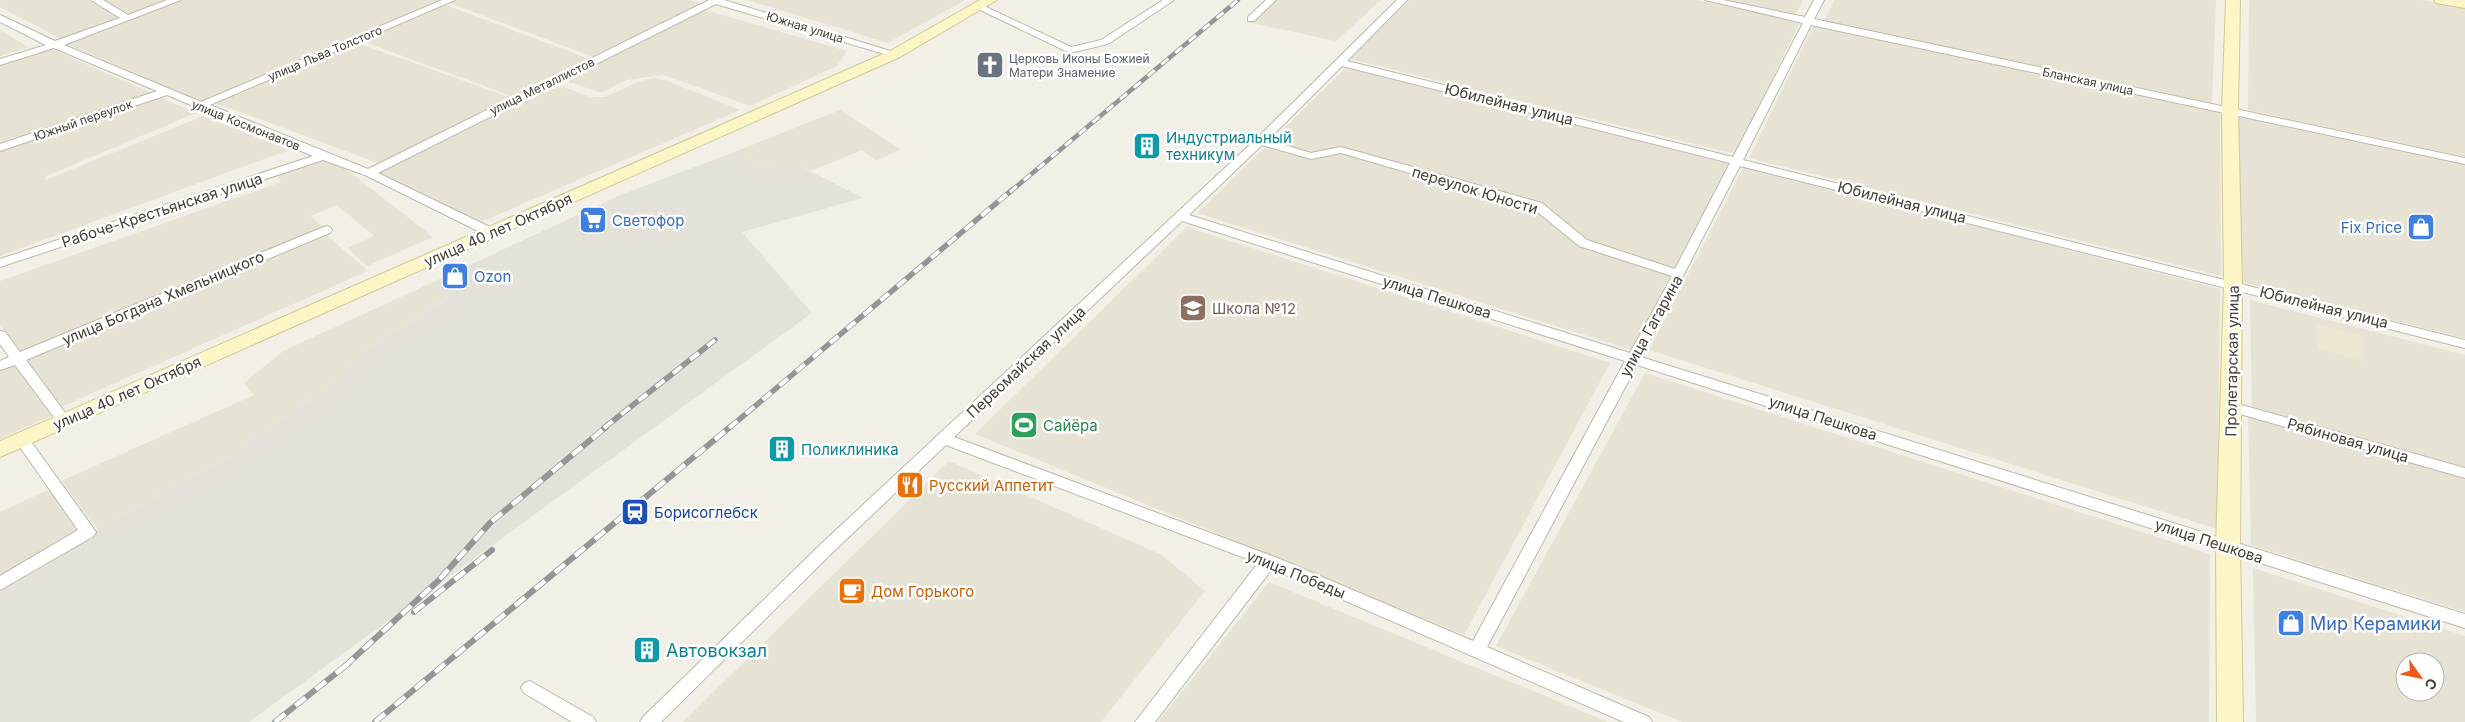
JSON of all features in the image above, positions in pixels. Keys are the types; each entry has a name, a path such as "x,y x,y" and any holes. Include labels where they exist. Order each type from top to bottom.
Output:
{"street":[{"path":"96,0 127,18"},
{"path":"0,62 55,45 176,0"},
{"name":"улица Льва Толстого","path":"200,106 450,0"},
{"name":"Южная улица","path":"715,0 895,54"},
{"name":"улица Металлистов","path":"369,173 715,0"},
{"path":"985,3 1070,50 1104,42 1169,0"},
{"path":"1251,19 1271,0"},
{"name":"Первомайская улица","path":"649,722 944,439 1260,141 1402,0"},
{"name":"Бланская улица","path":"1710,0 2465,161"},
{"name":"улица Гагарина","path":"1477,650 1679,274 1819,0"},
{"name":"Пролетарская улица","path":"2230,722 2228,547 2233,284 2230,110 2234,0"},
{"path":"2441,0 2465,4"},
{"name":"улица 40 лет Октября","path":"0,450 895,54 985,3"},
{"name":"улица Космонавтов","path":"0,18 55,45 165,92 369,173 492,233"},
{"name":"Юбилейная улица","path":"1339,62 2233,284 2465,344"},
{"name":"Южный переулок","path":"0,148 165,92"},
{"name":"переулок Юности","path":"1260,141 1311,156 1341,150 1538,206 1582,243 1679,274"},
{"name":"Рабоче-Крестьянская улица","path":"0,263 323,156"},
{"name":"улица Пешкова","path":"1180,216 2465,621"},
{"name":"улица Богдана Хмельницкого","path":"0,366 326,230"},
{"path":"0,335 64,421"},
{"name":"Рябиновая улица","path":"2231,407 2465,473"},
{"name":"улица Победы","path":"944,439 1269,561 1643,722"},
{"path":"0,584 88,532 22,440"},
{"path":"1144,722 1269,561"},
{"path":"530,688 587,722"}],"shaded area":[{"path":"0,0 165,0 61,39 0,7"},
{"path":"183,0 443,0 202,102 67,44"},
{"path":"456,0 690,0 703,4 596,58 449,3"},
{"path":"747,0 965,0 888,43"},
{"path":"1272,0 1381,0 1336,41 1247,22"},
{"path":"1409,0 1696,0 1800,22 1735,154 1350,59"},
{"path":"1721,0 1803,0 1795,16"},
{"path":"1834,0 2216,0 2212,103 1824,21"},
{"path":"2249,0 2421,0 2465,8 2465,157 2248,110"},
{"path":"443,4 592,60 517,98 359,40"},
{"path":"705,10 847,51 837,66 750,106 664,75 627,80 601,93 564,80"},
{"path":"1813,26 2220,111 2221,276 1749,158"},
{"path":"0,30 29,47 0,56"},
{"path":"355,42 514,99 383,165 216,103"},
{"path":"52,49 196,113 44,177 46,180 203,116 289,150 0,256 0,65"},
{"path":"1348,66 1729,164 1673,270 1583,241 1537,203 1341,149 1311,154 1270,142"},
{"path":"654,78 665,80 740,110 481,222 379,173 540,92 564,87 591,97 605,97 640,81"},
{"path":"840,110 901,150 876,160 862,150 811,171 794,163 758,169 737,151"},
{"path":"2235,114 2465,164 2465,338 2241,282"},
{"path":"1268,145 1312,158 1340,151 1538,208 1582,245 1670,275 1632,350 1197,213"},
{"path":"737,151 758,169 794,163 863,198 742,232 812,313 249,722 0,722 0,588 98,530 235,454 349,373 352,360 449,297 429,284 618,196"},
{"path":"323,159 341,165 433,237 367,266 348,248 374,236 337,205 311,216 325,229 20,354 0,325 0,281 281,182 276,174"},
{"path":"1744,166 2220,289 2217,529 1649,350"},
{"path":"1187,227 1610,363 1464,635 975,434"},
{"path":"324,233 368,271 61,407 24,358"},
{"path":"429,284 450,296 352,360 349,373 235,454 98,530 61,481 254,395 244,383 283,351"},
{"path":"2250,300 2465,355 2465,469 2252,408"},
{"path":"2318,324 2361,335 2362,361 2318,349"},
{"path":"14,362 54,415 0,439 0,368"},
{"path":"1645,373 2210,554 2209,722 1682,722 1496,646"},
{"path":"2248,413 2465,475 2465,612 2251,545"},
{"path":"949,461 1162,555 1205,591 1101,722 683,722"},
{"path":"50,489 83,533 0,582 0,512"},
{"path":"2253,568 2465,636 2465,722 2256,722"},
{"path":"1269,582 1608,722 1158,722"}],"railway":[{"path":"1010,192 1238,0"},
{"path":"729,428 1012,190"},
{"path":"604,428 715,340"},
{"path":"344,667 438,581 490,523 606,427"},
{"path":"375,722 730,427"},
{"path":"414,612 492,550"},
{"path":"344,667 349,663"},
{"path":"275,722 344,667"}],"place":[{"name":"Церковь Иконы Божией Матери Знамение","path":"990,65"},
{"name":"Индустриальный техникум","path":"1147,146"},
{"name":"Светофор","path":"593,220"},
{"name":"Fix Price","path":"2421,227"},
{"name":"Ozon","path":"455,276"},
{"name":"Школа №12","path":"1193,308"},
{"name":"Сайёра","path":"1024,425"},
{"name":"Поликлиника","path":"782,449"},
{"name":"Русский Аппетит","path":"910,485"},
{"name":"Борисоглебск","path":"635,512"},
{"name":"Дом Горького","path":"852,591"},
{"name":"Мир Керамики","path":"2291,623"},
{"name":"Автовокзал","path":"647,650"}]}
